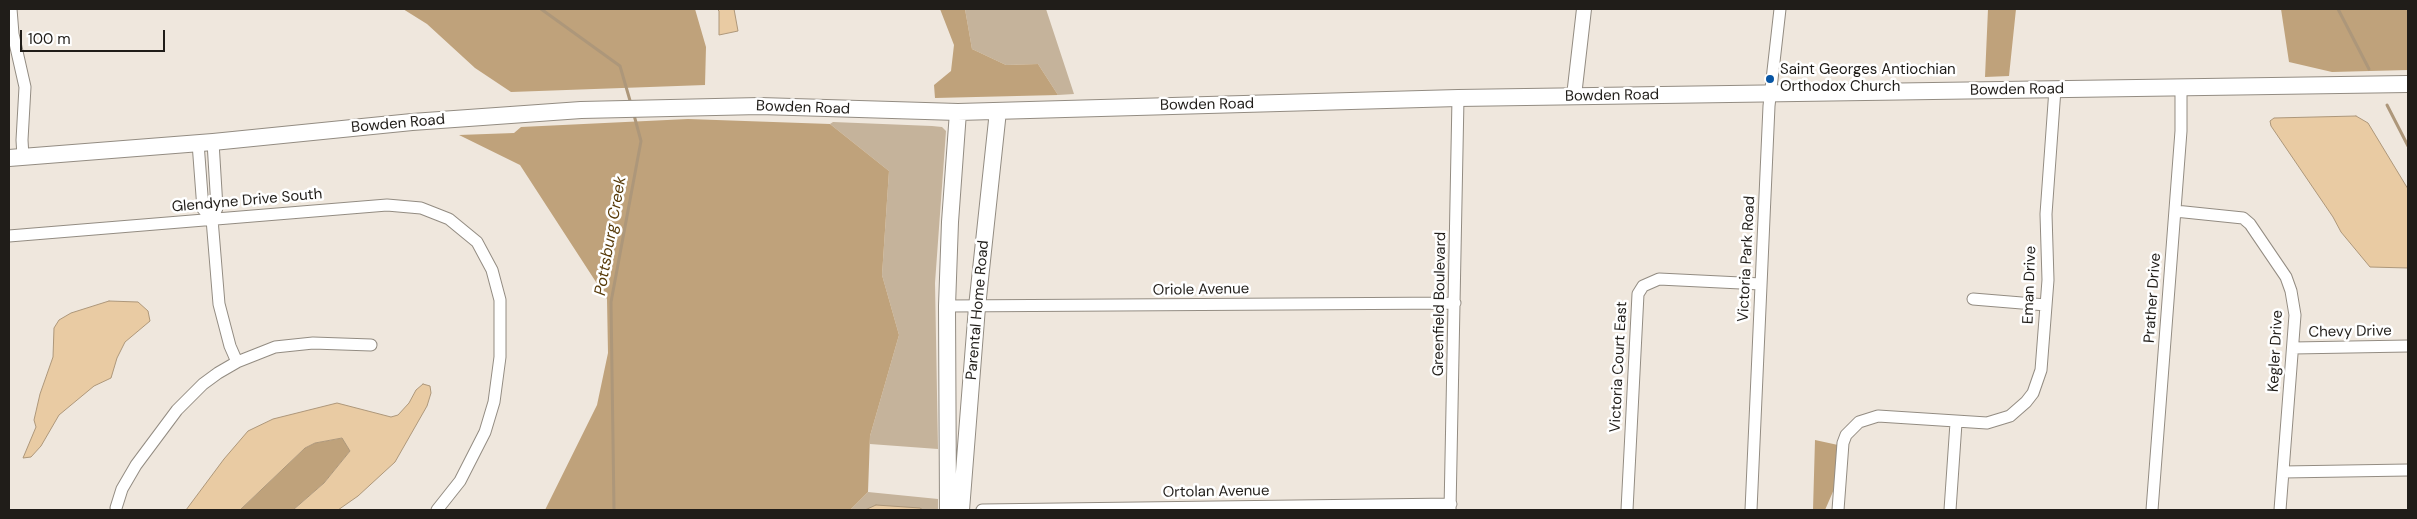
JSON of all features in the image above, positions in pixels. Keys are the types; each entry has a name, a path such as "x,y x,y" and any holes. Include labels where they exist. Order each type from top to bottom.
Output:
{"main road":[{"name":"Bowden Road","path":"16,157 205,143 412,122 581,110 705,107 958,112 1458,98 2054,89 2181,89 2408,84"},
{"name":"Parental Home Road","path":"954,510 956,468 977,307 998,111"},
{"name":"Parental Home Road","path":"956,468 947,306 950,222 958,112"}],"street":[{"path":"11,9 13,34 25,87 22,140 16,157"},
{"path":"1574,96 1584,9"},
{"name":"Victoria Park Road","path":"1751,510 1770,94 1780,9"},
{"name":"Eman Drive","path":"1838,510 1843,443 1846,435 1858,422 1878,416 1956,423 1987,423 1999,421 2010,416 2033,393 2041,370 2049,265 2046,214 2054,89"},
{"name":"Prather Drive","path":"2152,510 2181,131 2181,89"},
{"name":"Greenfield Boulevard","path":"1451,507 1458,98"},
{"path":"205,143 217,208 212,218 219,304 236,362"},
{"name":"Glendyne Drive South","path":"9,236 212,218 404,205 421,208 450,219 477,242 487,258 497,286 500,357 498,380 485,432 472,462 437,510"},
{"name":"Kegler Drive","path":"2175,211 2243,218 2250,224 2286,277 2291,291 2295,315 2280,510"},
{"name":"Victoria Court East","path":"1627,510 1638,294 1643,286 1659,279 1760,284"},
{"path":"1974,299 2046,305"},
{"name":"Oriole Avenue","path":"947,306 1455,303"},
{"path":"116,508 122,488 136,465 177,410 203,384 236,362 275,347 295,344 372,345"},
{"name":"Chevy Drive","path":"2293,348 2408,346"},
{"path":"1950,510 1956,423"},
{"path":"2283,472 2408,470"},
{"name":"Ortolan Avenue","path":"982,510 1451,507"}],"shaded area":[{"path":"403,9 695,9 706,47 705,85 511,92 475,68 427,24"},
{"path":"717,9 734,9 738,31 719,35 719,11"},
{"path":"940,9 965,9 972,49 1006,65 1038,64 1058,95 935,98 934,85 951,71 954,45"},
{"path":"965,9 1046,9 1074,94 1058,95 1038,64 1006,65 972,49"},
{"path":"1988,9 2016,9 2009,76 1985,77"},
{"path":"2281,9 2408,9 2408,70 2332,72 2289,62"},
{"path":"2356,116 2368,123 2408,189 2408,268 2370,267 2341,232 2333,217 2271,126 2270,121 2274,118"},
{"path":"688,119 830,124 889,171 882,275 899,335 870,436 868,492 850,510 545,510 597,405 608,353 607,299 520,165 459,135 514,133 521,127"},
{"path":"833,122 932,126 942,127 946,131 935,283 938,449 870,444 870,436 899,335 882,275 889,171 830,124"},
{"path":"109,301 138,302 148,311 150,321 125,342 117,358 111,378 94,386 59,415 41,446 31,457 23,458 36,427 34,420 40,394 53,357 54,328 59,320 71,313"},
{"path":"423,384 430,386 431,393 427,406 395,462 358,496 338,510 293,510 324,483 350,451 342,438 315,443 305,448 240,510 186,510 224,459 248,431 273,419 337,403 391,417 398,415 409,403 416,390"},
{"path":"343,438 350,451 324,483 293,510 240,510 305,448 315,443"},
{"path":"1815,440 1838,445 1835,487 1825,510 1813,510"},
{"path":"868,492 938,499 938,510 850,510"},
{"path":"876,505 920,508 923,510 865,510"}],"waterway":[{"name":"Pottsburg Creek","path":"541,9 620,66 631,104"},
{"path":"2338,9 2369,69"},
{"path":"2387,105 2408,146"},
{"name":"Pottsburg Creek","path":"614,510 611,302 641,141 634,115"}],"place":[{"name":"Saint Georges Antiochian Orthodox Church","path":"1770,79"}]}
